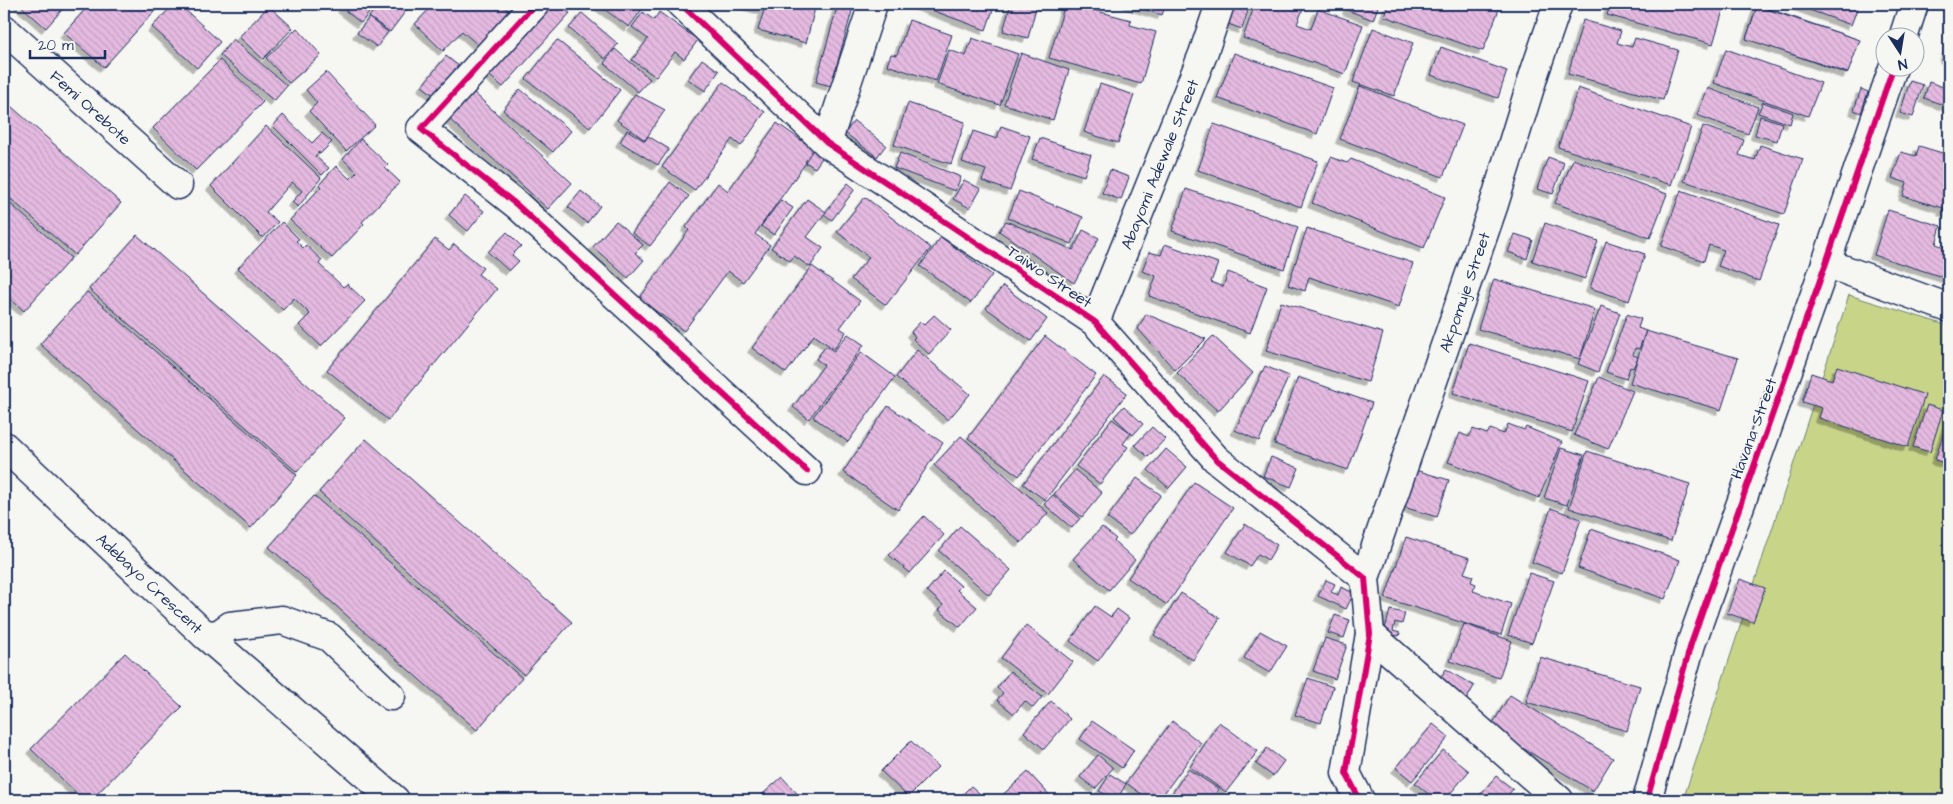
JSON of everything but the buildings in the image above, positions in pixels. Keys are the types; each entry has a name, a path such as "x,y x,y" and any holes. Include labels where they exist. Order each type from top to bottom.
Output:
{"street":[{"path":"535,4 421,129 517,204 807,471"},
{"name":"Taiwo Street","path":"681,4 827,143 1095,322 1216,459 1365,578"},
{"path":"827,143 873,4"},
{"name":"Abayomi Adewale Street","path":"1095,322 1204,54 1220,4"},
{"name":"Akpomuje Street","path":"1365,578 1494,204 1558,4"},
{"path":"1906,28 1914,4"},
{"name":"Femi Orebote","path":"4,29 178,185"},
{"name":"Havana Street","path":"1647,800 1691,644 1826,263 1889,78"},
{"path":"1826,263 1949,308"},
{"name":"Adebayo Crescent","path":"4,446 205,635 218,634 230,626 282,620 329,637 392,696"},
{"path":"1360,800 1346,773 1370,634 1365,578"},
{"path":"1370,634 1559,800"},
{"path":"205,635 395,800"}],"green space":[{"path":"1849,295 1949,326 1949,800 1683,800"}],"cycle path":[{"path":"535,4 421,129 517,205 807,471"},
{"path":"681,4 827,143 1095,322 1216,459 1365,578 1370,634 1346,773 1360,800"},
{"path":"1647,800 1691,644 1890,78"}]}
